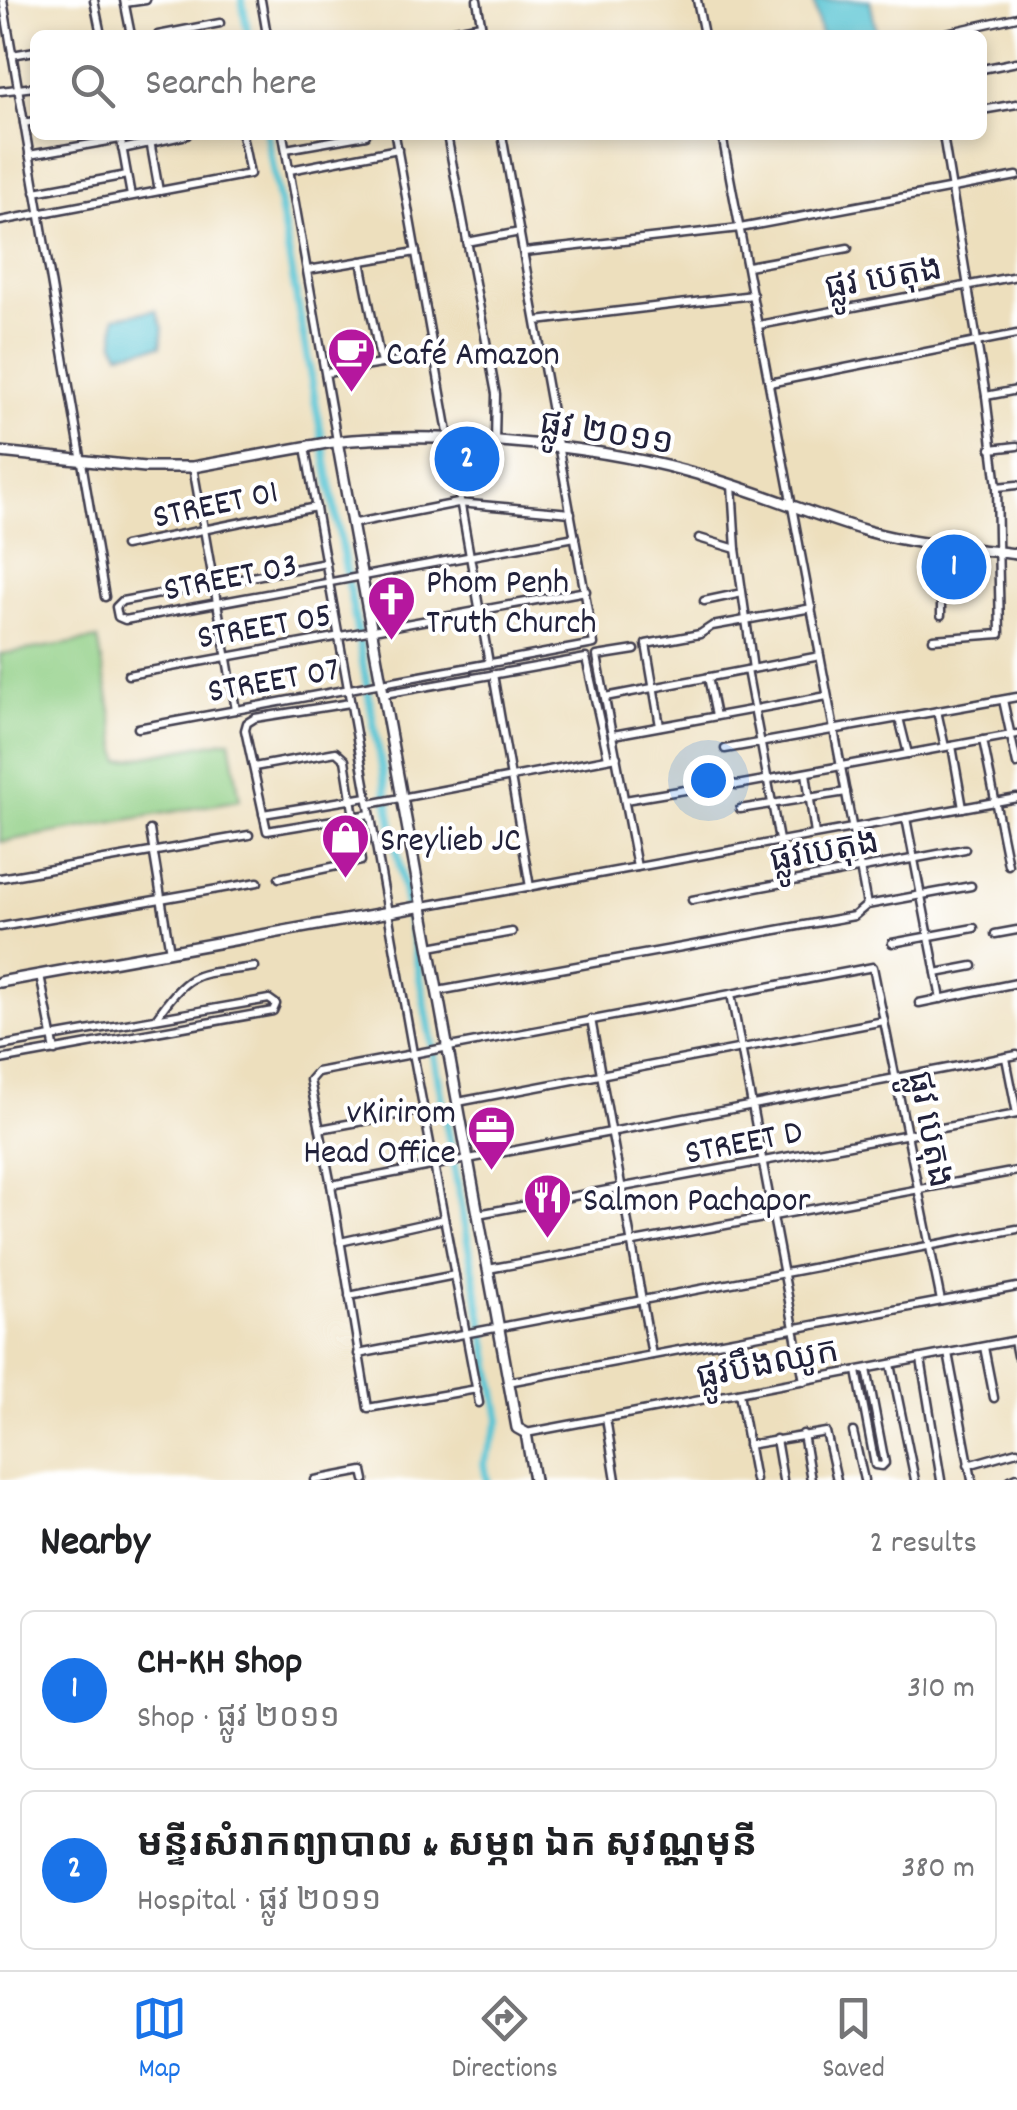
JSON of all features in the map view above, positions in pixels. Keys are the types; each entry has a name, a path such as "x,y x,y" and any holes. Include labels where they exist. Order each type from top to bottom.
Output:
{"street":[{"path":"3,0 105,597"},
{"path":"94,0 100,30"},
{"path":"129,30 124,2 146,0"},
{"path":"261,0 266,30"},
{"path":"476,0 482,30"},
{"path":"697,0 703,30"},
{"path":"959,30 1017,17"},
{"path":"184,30 220,23"},
{"path":"455,30 481,25"},
{"path":"12,55 30,52"},
{"path":"987,68 1017,62"},
{"path":"0,91 30,87"},
{"path":"987,109 1017,104"},
{"path":"24,123 30,122"},
{"path":"29,156 106,140"},
{"path":"120,140 131,196"},
{"path":"122,149 147,140"},
{"path":"150,140 159,191"},
{"path":"0,221 250,174 243,140"},
{"path":"284,140 326,373 334,442 497,1327 517,1428 526,1433 534,1480"},
{"path":"286,149 337,140"},
{"path":"396,140 458,503 490,664"},
{"path":"448,140 496,394 494,442"},
{"path":"503,140 586,592"},
{"path":"723,140 867,904"},
{"path":"933,639 999,635 997,487 944,140"},
{"path":"290,170 398,149"},
{"path":"36,192 127,176"},
{"path":"524,252 740,228 1017,176"},
{"path":"467,242 520,232"},
{"path":"748,266 848,248"},
{"path":"308,270 416,252"},
{"path":"361,261 380,364"},
{"name":"ផ្លូវ បេតុង","path":"759,325 1017,276"},
{"path":"537,322 754,295"},
{"path":"769,383 1017,334"},
{"path":"326,373 435,355"},
{"path":"986,396 1017,390"},
{"name":"ផ្លូវ ២០១១","path":"0,452 145,467 193,467 334,442 494,442 686,470 868,531 941,546 1017,554"},
{"path":"991,449 1017,446"},
{"path":"308,447 326,563 352,689 350,702 370,814 480,1403"},
{"path":"193,467 236,710"},
{"path":"732,485 754,709 779,841"},
{"path":"997,487 1017,485"},
{"path":"351,524 458,503 571,513"},
{"name":"STREET 01","path":"124,546 316,507"},
{"name":"STREET 03","path":"326,563 122,601 116,607 118,617 125,620 576,537"},
{"path":"699,538 736,549"},
{"path":"941,546 942,615"},
{"name":"STREET 05","path":"128,674 586,592"},
{"name":"STREET 07","path":"138,728 381,687 594,644 586,592"},
{"path":"162,593 166,612"},
{"path":"704,600 742,593"},
{"path":"660,726 646,644 700,634 712,626 812,608"},
{"path":"612,757 612,735 597,656 635,650"},
{"path":"605,698 820,656"},
{"path":"381,687 586,658 625,800 637,867"},
{"path":"493,674 530,886"},
{"path":"708,677 716,716"},
{"path":"612,735 827,696"},
{"path":"726,749 1017,697"},
{"path":"1003,700 1014,734 1017,764"},
{"path":"350,702 255,718 244,730 266,829 370,814"},
{"path":"937,711 963,808"},
{"path":"900,718 908,754"},
{"path":"625,800 726,783 737,786 1014,734"},
{"path":"983,740 1008,865"},
{"path":"254,766 336,752 344,760 361,861 279,878"},
{"path":"263,814 352,799 399,797 612,757"},
{"path":"806,773 816,834"},
{"path":"740,809 846,792"},
{"path":"0,982 1017,798"},
{"path":"906,818 941,999"},
{"path":"150,830 170,952"},
{"path":"0,878 249,835"},
{"name":"ផ្លូវបេតុង","path":"692,900 965,849"},
{"path":"0,927 258,882"},
{"path":"438,991 854,916 867,904 971,886"},
{"path":"892,943 974,928"},
{"path":"995,934 1017,930"},
{"path":"430,948 512,932"},
{"path":"156,1018 183,982 194,976 255,966"},
{"path":"936,973 973,966"},
{"name":"ផ្លូវ បេតុង","path":"731,993 873,967 941,1301"},
{"path":"40,975 54,1051"},
{"path":"919,1002 1017,983"},
{"path":"477,1389 374,1410 368,1408 312,1076 731,993 804,1381"},
{"path":"0,1046 269,999 276,1004 273,1011 0,1060"},
{"path":"591,1019 652,1355"},
{"path":"458,1102 884,1021"},
{"path":"331,1185 1017,1055"},
{"path":"1006,1057 1017,1115"},
{"path":"320,1129 424,1110"},
{"name":"STREET D","path":"478,1214 1017,1115"},
{"path":"488,1269 1017,1171"},
{"path":"340,1242 444,1219"},
{"path":"358,1354 1017,1229"},
{"path":"350,1296 455,1275"},
{"path":"508,1382 1017,1287"},
{"path":"1016,1341 1017,1356"},
{"name":"ផ្លូវបឹងឈូក","path":"526,1433 1016,1341"},
{"path":"984,1347 994,1398"},
{"path":"948,1354 968,1479"},
{"path":"920,1359 941,1480"},
{"path":"891,1364 914,1480"},
{"path":"857,1371 875,1465 882,1466 885,1463 868,1369"},
{"path":"738,1393 755,1480"},
{"path":"606,1418 616,1480"},
{"path":"748,1445 826,1432 837,1480"},
{"path":"853,1432 864,1480"},
{"path":"803,1434 811,1480"},
{"path":"776,1439 784,1480"},
{"path":"968,1465 1017,1451"},
{"path":"315,1480 363,1472 365,1480"},
{"path":"1010,1480 1017,1477"}],"green space":[{"path":"98,639 120,761 230,740 240,800 0,842 0,654"}],"water":[{"path":"813,0 870,0 876,30 820,30"},
{"path":"156,310 163,328 161,346 120,353 114,343 115,317"}],"waterway":[{"path":"242,0 247,30"},
{"path":"268,140 500,1419 484,1463 487,1480"}],"place":[{"name":"Café Amazon","path":"351,394"},
{"name":"មន្ទីរសំរាកព្យាបាល & សម្ភព ឯក សុវណ្ណមុនី","path":"467,459"},
{"name":"CH-KH Shop","path":"954,567"},
{"name":"Phom Penh Truth Church","path":"391,642"},
{"name":"Sreylieb JC","path":"345,880"},
{"name":"vKirirom Head Office","path":"491,1172"},
{"name":"Salmon Pachapor","path":"548,1240"}]}
